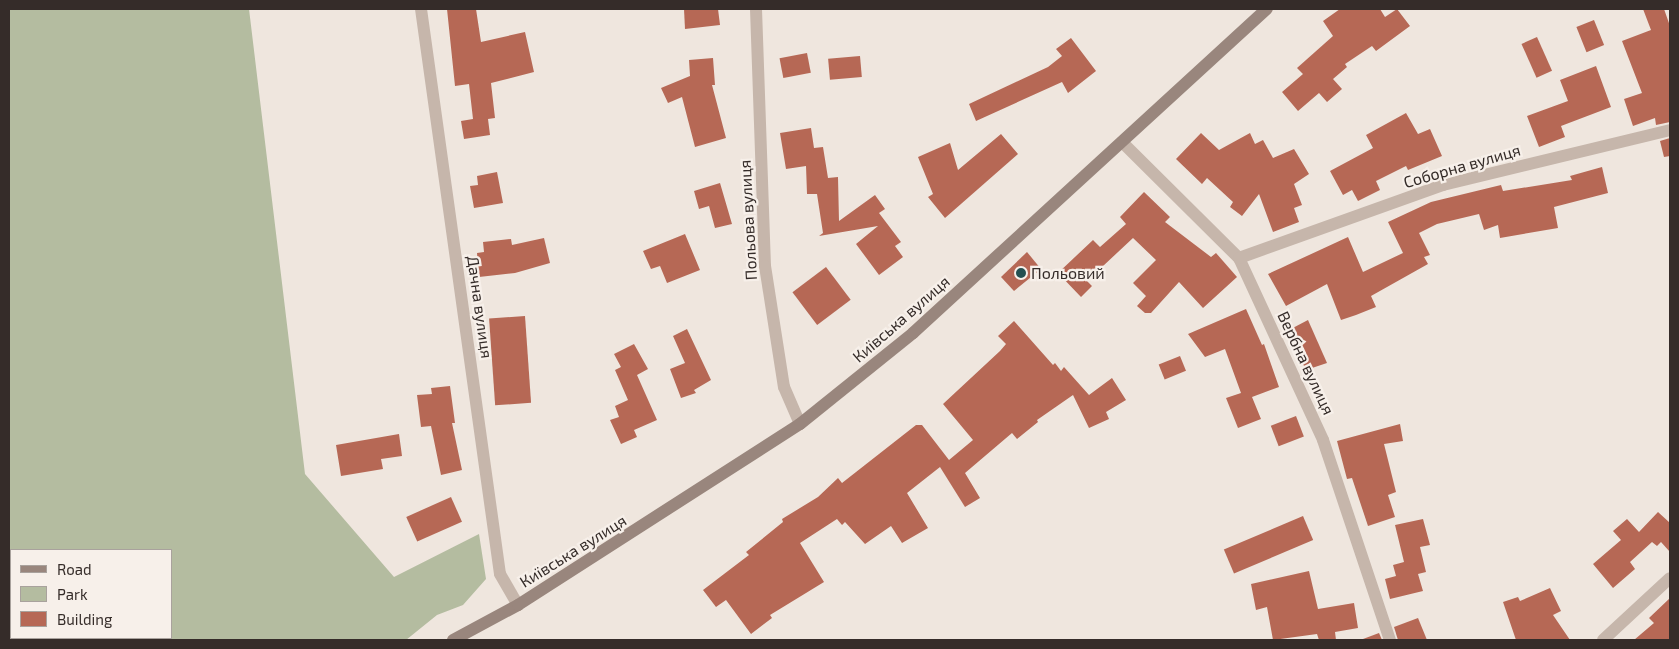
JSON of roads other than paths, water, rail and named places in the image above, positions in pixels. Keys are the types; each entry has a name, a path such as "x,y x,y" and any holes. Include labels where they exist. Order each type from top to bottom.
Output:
{"street":[{"name":"Дачна вулиця","path":"421,9 500,574 518,605"},
{"name":"Польова вулиця","path":"756,9 765,266 784,387 800,424"},
{"name":"Київська вулиця","path":"453,640 518,605 800,424 913,333 1267,9"},
{"name":"Соборна вулиця","path":"1239,258 1443,185 1670,130"},
{"name":"Вербна вулиця","path":"1122,142 1239,258 1323,440 1390,640"},
{"path":"1603,640 1670,578"}],"place":[{"name":"Польовий","path":"1021,273"}]}
